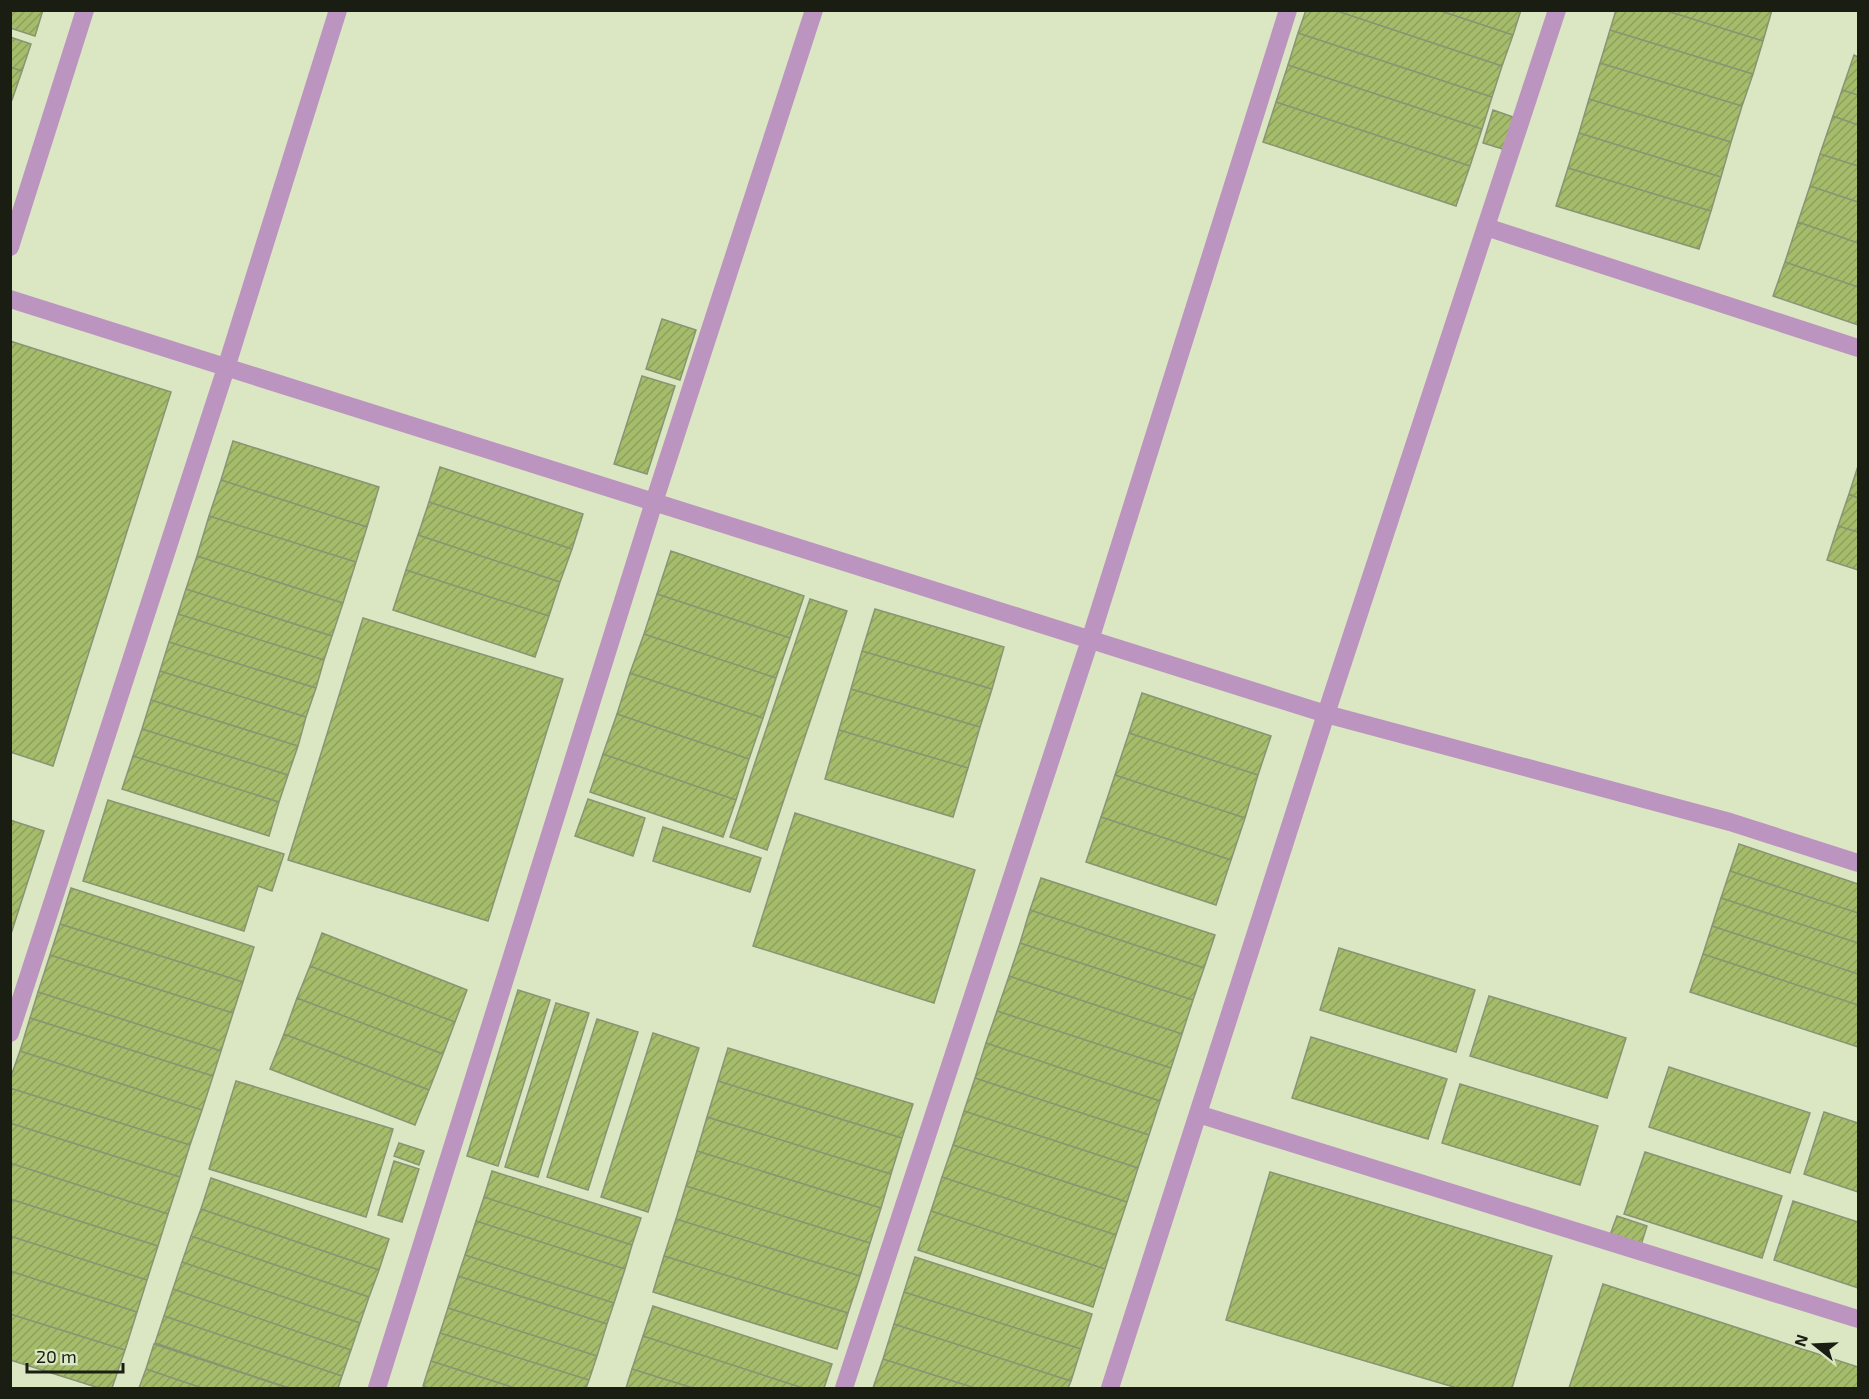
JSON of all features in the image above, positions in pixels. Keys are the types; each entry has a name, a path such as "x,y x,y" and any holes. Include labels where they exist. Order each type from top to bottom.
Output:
{"lane":[{"path":"10,247 85,10"},
{"path":"10,1033 226,368 338,10"},
{"path":"377,1389 654,502 814,10"},
{"path":"844,1389 1090,640 1288,10"},
{"path":"1110,1389 1326,714 1557,10"},
{"path":"1486,227 1858,348"},
{"path":"10,299 1326,714 1730,822 1858,863"},
{"path":"1198,1114 1858,1319"}],"building":[{"path":"10,10 43,10 35,36 10,28"},
{"path":"1306,10 1334,10 1502,66 1492,97 1298,33"},
{"path":"1334,10 1438,10 1513,35 1502,66"},
{"path":"1438,10 1521,10 1513,35"},
{"path":"1616,10 1664,10 1763,41 1753,74 1610,30"},
{"path":"1664,10 1772,10 1763,41"},
{"path":"1610,30 1753,74 1742,106 1600,63"},
{"path":"1298,33 1492,97 1482,129 1288,65"},
{"path":"10,37 31,44 22,71 10,67"},
{"path":"1854,55 1858,57 1858,95 1842,90"},
{"path":"1600,63 1742,106 1731,142 1589,99"},
{"path":"1288,65 1482,129 1470,166 1276,102"},
{"path":"10,67 22,71 12,100 10,99"},
{"path":"1842,90 1858,95 1858,125 1833,116"},
{"path":"1589,99 1731,142 1721,177 1579,133"},
{"path":"1276,102 1470,166 1456,206 1263,142"},
{"path":"1493,110 1516,118 1506,150 1483,143"},
{"path":"1833,116 1858,125 1858,166 1820,154"},
{"path":"1579,133 1721,177 1711,211 1568,168"},
{"path":"1820,154 1858,166 1858,202 1810,186"},
{"path":"1568,168 1711,211 1699,249 1556,206"},
{"path":"1810,186 1858,202 1858,243 1798,222"},
{"path":"1798,222 1858,243 1858,287 1785,262"},
{"path":"1785,262 1858,287 1858,325 1773,296"},
{"path":"662,319 696,330 680,380 646,369"},
{"path":"10,341 171,392 53,766 10,752"},
{"path":"642,376 675,386 647,474 614,464"},
{"path":"233,441 379,487 367,527 221,480"},
{"path":"1858,466 1858,498 1849,494"},
{"path":"440,467 583,514 572,549 429,502"},
{"path":"221,480 367,527 356,562 209,516"},
{"path":"1849,494 1858,498 1858,532 1838,526"},
{"path":"429,502 572,549 560,582 418,535"},
{"path":"209,516 356,562 343,603 197,556"},
{"path":"1838,526 1858,532 1858,570 1827,560"},
{"path":"418,535 560,582 549,616 406,570"},
{"path":"671,551 804,596 790,638 657,594"},
{"path":"197,556 343,603 332,636 186,589"},
{"path":"406,570 549,616 535,657 393,610"},
{"path":"186,589 332,636 324,660 178,614"},
{"path":"657,594 790,638 776,678 644,634"},
{"path":"810,599 847,611 767,850 730,837"},
{"path":"875,609 1004,647 992,689 862,651"},
{"path":"178,614 324,660 316,688 169,642"},
{"path":"363,618 563,679 488,921 288,860"},
{"path":"644,634 776,678 763,718 630,673"},
{"path":"169,642 316,688 306,717 160,671"},
{"path":"862,651 992,689 980,727 851,689"},
{"path":"160,671 306,717 298,746 151,700"},
{"path":"630,673 763,718 749,759 617,714"},
{"path":"851,689 980,727 968,768 839,730"},
{"path":"1142,693 1271,736 1258,775 1129,733"},
{"path":"151,700 298,746 288,775 142,729"},
{"path":"617,714 749,759 736,800 603,754"},
{"path":"142,729 288,775 279,802 133,756"},
{"path":"839,730 968,768 953,817 825,779"},
{"path":"1129,733 1258,775 1245,818 1115,775"},
{"path":"603,754 736,800 723,837 590,792"},
{"path":"133,756 279,802 269,836 122,789"},
{"path":"1115,775 1245,818 1231,860 1101,817"},
{"path":"588,799 645,818 633,856 575,836"},
{"path":"108,800 284,854 272,891 258,886 244,931 83,881"},
{"path":"795,813 975,870 934,1003 753,946"},
{"path":"1101,817 1231,860 1216,905 1086,862"},
{"path":"10,820 44,831 10,937"},
{"path":"663,827 761,858 750,892 653,861"},
{"path":"1739,844 1858,884 1858,913 1730,871"},
{"path":"1730,871 1858,913 1858,943 1721,898"},
{"path":"1041,878 1215,935 1204,968 1030,910"},
{"path":"71,888 254,947 243,982 60,924"},
{"path":"1721,898 1858,943 1858,974 1712,926"},
{"path":"1030,910 1204,968 1193,1000 1020,943"},
{"path":"60,924 243,982 233,1013 50,955"},
{"path":"1712,926 1858,974 1858,1005 1703,954"},
{"path":"322,933 467,990 455,1022 310,966"},
{"path":"1020,943 1193,1000 1182,1034 1009,976"},
{"path":"1339,948 1475,990 1456,1052 1320,1010"},
{"path":"1703,954 1858,1005 1858,1047 1690,992"},
{"path":"50,955 233,1013 221,1051 38,992"},
{"path":"310,966 455,1022 443,1054 297,998"},
{"path":"1009,976 1182,1034 1171,1068 997,1011"},
{"path":"518,990 550,1000 498,1166 467,1156"},
{"path":"38,992 221,1051 213,1076 30,1018"},
{"path":"1489,996 1626,1038 1607,1098 1470,1056"},
{"path":"297,998 443,1054 429,1090 284,1034"},
{"path":"556,1003 589,1013 538,1177 505,1167"},
{"path":"997,1011 1171,1068 1160,1101 986,1043"},
{"path":"30,1018 213,1076 202,1110 20,1051"},
{"path":"597,1019 638,1032 588,1190 547,1177"},
{"path":"653,1033 699,1048 648,1212 601,1197"},
{"path":"284,1034 429,1090 415,1125 270,1069"},
{"path":"1311,1037 1447,1079 1428,1139 1292,1098"},
{"path":"986,1043 1160,1101 1149,1135 975,1078"},
{"path":"728,1048 913,1104 902,1138 718,1081"},
{"path":"20,1051 202,1110 190,1145 10,1088 10,1079"},
{"path":"1669,1067 1810,1113 1790,1173 1649,1127"},
{"path":"975,1078 1149,1135 1138,1168 964,1111"},
{"path":"236,1081 393,1129 366,1217 209,1169"},
{"path":"718,1081 902,1138 891,1174 707,1117"},
{"path":"1460,1084 1598,1126 1580,1185 1442,1143"},
{"path":"10,1088 190,1145 180,1177 10,1123"},
{"path":"964,1111 1138,1168 1127,1202 953,1145"},
{"path":"1824,1112 1858,1123 1858,1192 1804,1174"},
{"path":"707,1117 891,1174 881,1208 697,1151"},
{"path":"10,1123 180,1177 168,1214 10,1163"},
{"path":"399,1143 424,1151 419,1165 394,1156"},
{"path":"953,1145 1127,1202 1116,1235 942,1177"},
{"path":"697,1151 881,1208 870,1243 686,1186"},
{"path":"1645,1152 1782,1196 1762,1258 1624,1214"},
{"path":"394,1161 419,1169 402,1222 378,1215"},
{"path":"10,1163 168,1214 158,1246 10,1199"},
{"path":"492,1171 641,1218 632,1245 484,1197"},
{"path":"1270,1172 1552,1256 1512,1388 1457,1388 1226,1320"},
{"path":"942,1177 1116,1235 1105,1269 931,1211"},
{"path":"211,1178 389,1239 379,1270 201,1209"},
{"path":"686,1186 870,1243 860,1276 676,1219"},
{"path":"484,1197 632,1245 625,1269 476,1221"},
{"path":"10,1199 158,1246 147,1280 10,1236"},
{"path":"1793,1201 1858,1222 1858,1288 1774,1260"},
{"path":"201,1209 379,1270 369,1297 191,1236"},
{"path":"931,1211 1105,1269 1093,1307 918,1250"},
{"path":"1617,1216 1647,1226 1641,1245 1610,1235"},
{"path":"676,1219 860,1276 848,1313 664,1256"},
{"path":"476,1221 625,1269 614,1303 465,1255"},
{"path":"10,1236 147,1280 137,1312 10,1271"},
{"path":"191,1236 369,1297 360,1323 182,1262"},
{"path":"465,1255 614,1303 607,1324 458,1276"},
{"path":"664,1256 848,1313 837,1349 653,1292"},
{"path":"915,1257 1092,1314 1081,1349 904,1292"},
{"path":"182,1262 360,1323 351,1350 173,1289"},
{"path":"10,1271 137,1312 125,1350 10,1314"},
{"path":"458,1276 607,1324 597,1356 448,1308"},
{"path":"1603,1284 1858,1367 1858,1388 1569,1388"},
{"path":"173,1289 351,1350 342,1376 164,1316"},
{"path":"904,1292 1081,1349 1071,1381 894,1324"},
{"path":"653,1306 832,1364 824,1388 803,1388 643,1336"},
{"path":"448,1308 597,1356 589,1380 440,1333"},
{"path":"10,1314 125,1350 112,1388 99,1388 10,1360"},
{"path":"164,1316 342,1376 338,1388 289,1388 155,1343"},
{"path":"894,1324 1071,1381 1068,1388 975,1388 883,1359"},
{"path":"440,1333 589,1380 586,1388 515,1388 431,1361"},
{"path":"643,1336 803,1388 693,1388 632,1369"},
{"path":"154,1344 288,1388 202,1388 146,1369"},
{"path":"883,1359 975,1388 873,1388"},
{"path":"431,1361 515,1388 429,1388 423,1386"},
{"path":"146,1369 202,1388 139,1388"},
{"path":"632,1369 693,1388 626,1388"}]}
